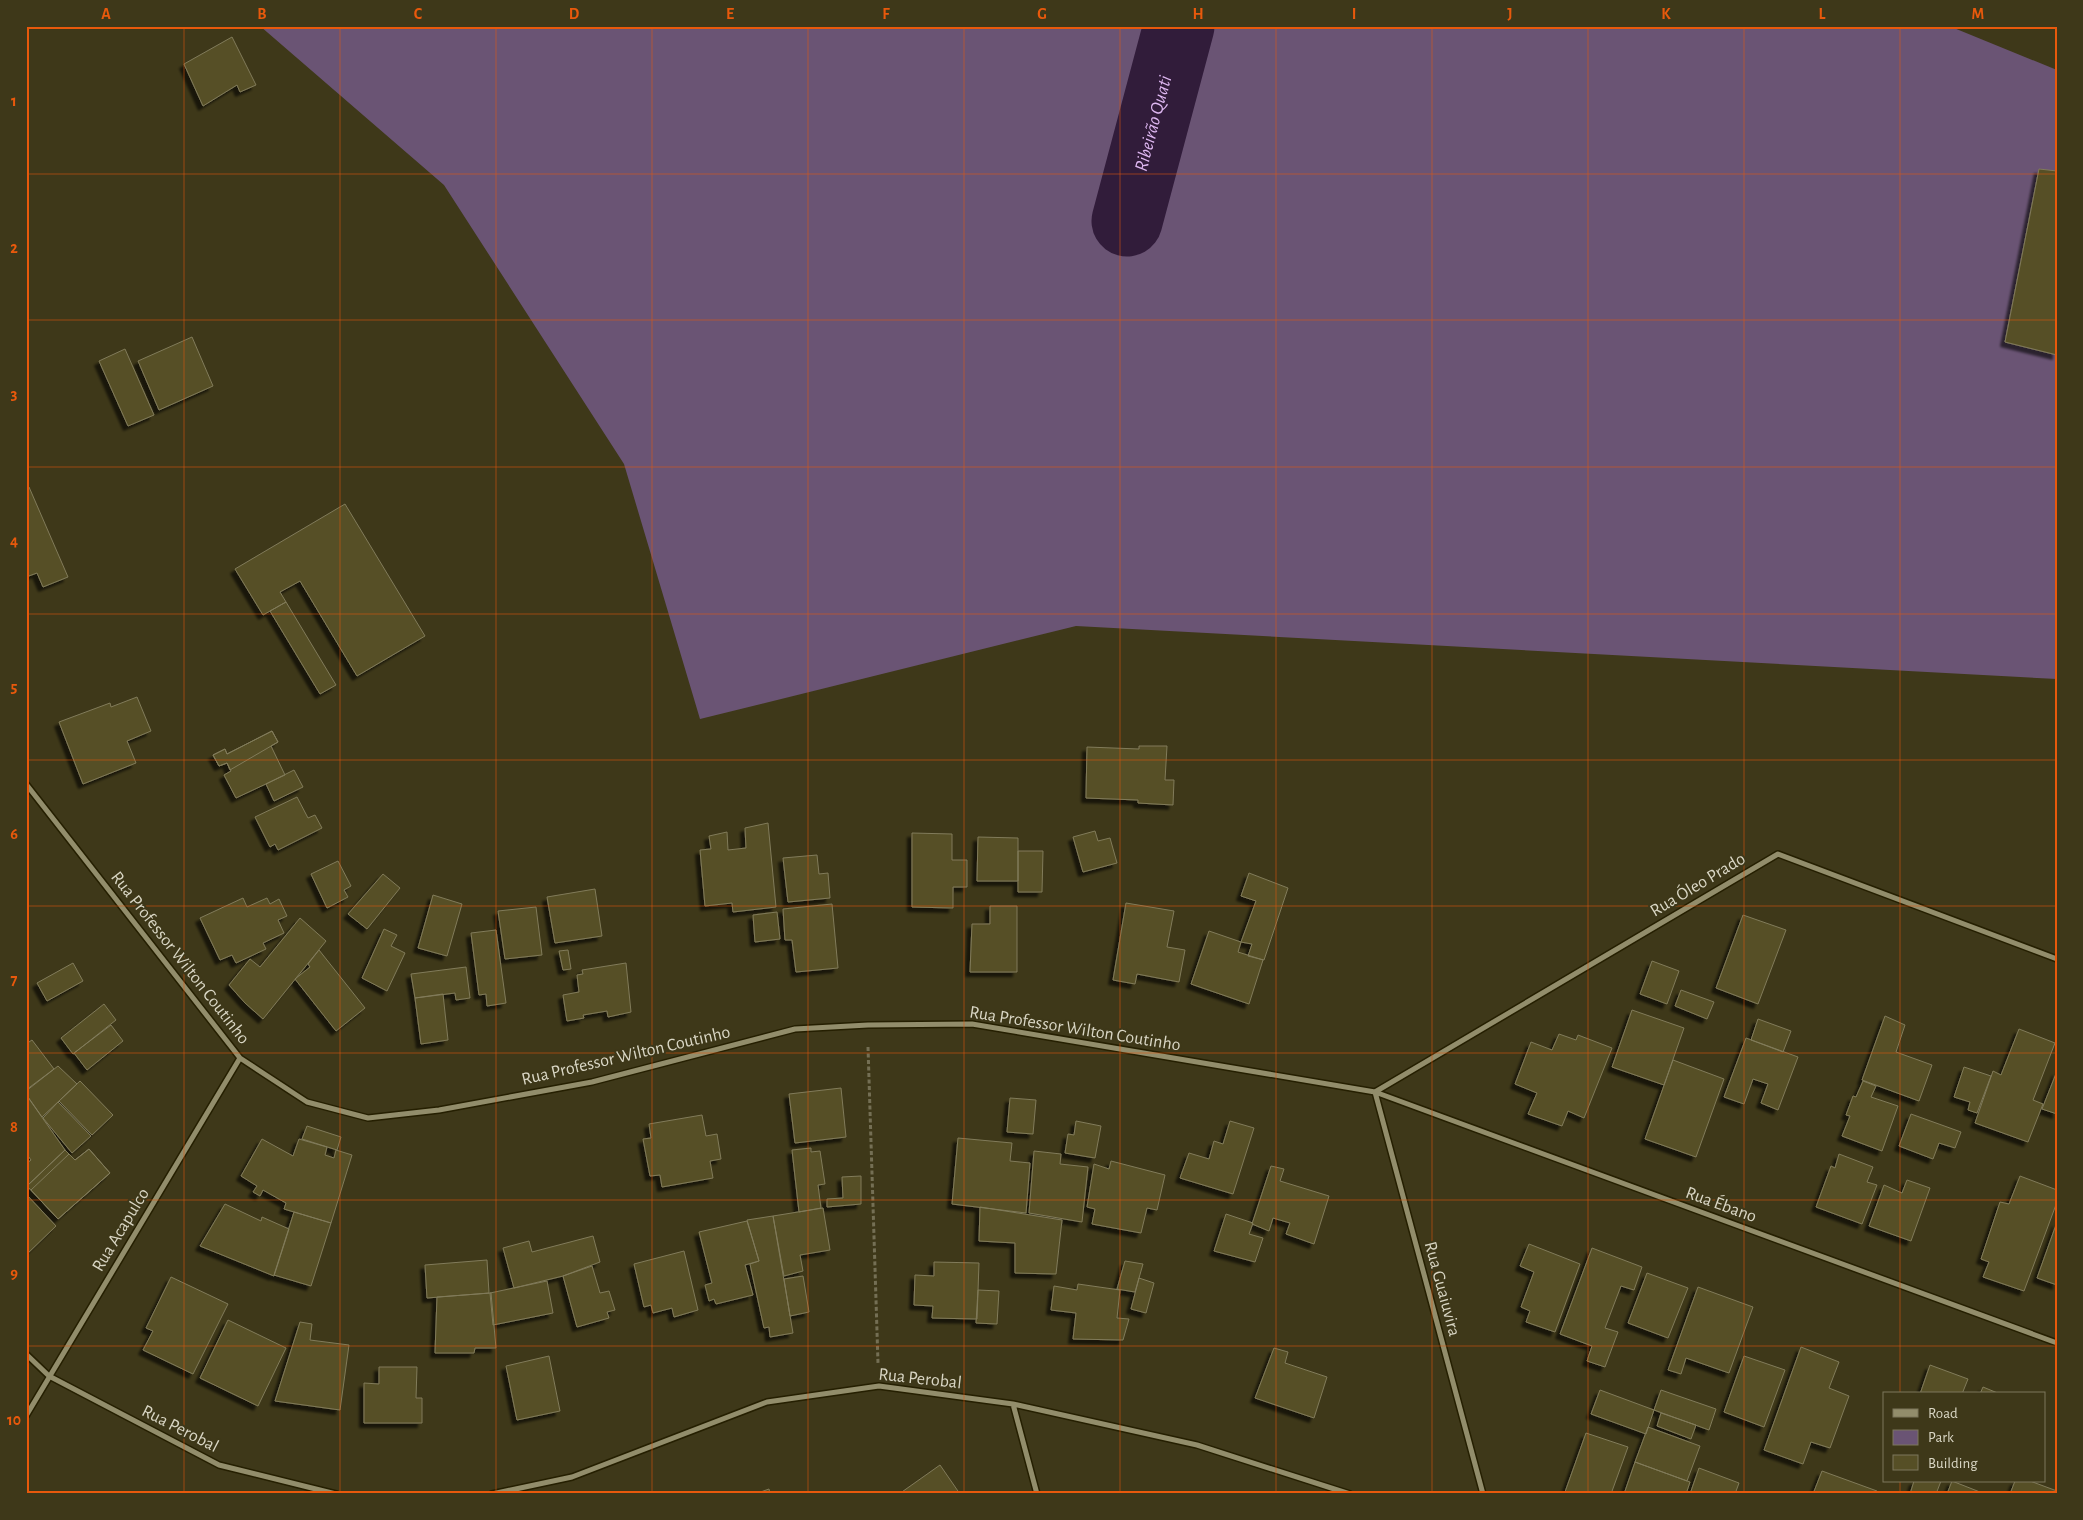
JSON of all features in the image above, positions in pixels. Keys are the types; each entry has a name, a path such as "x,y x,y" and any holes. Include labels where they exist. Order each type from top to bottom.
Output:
{"street":[{"name":"Rua Professor Wilton Coutinho","path":"26,784 240,1058 307,1102 368,1118 439,1110 592,1082 795,1029 868,1025 972,1024 1376,1092"},
{"name":"Rua Óleo Prado","path":"1376,1092 1778,854 2057,959"},
{"name":"Rua Acapulco","path":"26,1416 240,1058"},
{"name":"Rua Ébano","path":"1376,1092 2057,1343"},
{"name":"Rua Guaiuvira","path":"1376,1092 1483,1494"},
{"name":"Rua Perobal","path":"26,1354 49,1376 220,1465 336,1494"},
{"name":"Rua Perobal","path":"492,1494 572,1477 767,1402 879,1386 1014,1404 1197,1446 1350,1494"},
{"path":"1014,1404 1037,1494"}],"path":[{"path":"868,1025 879,1386"}],"green space":[{"path":"260,26 1949,26 2057,70 2057,679 1076,626 700,719 624,464 444,185"}],"building":[{"path":"232,37 256,85 240,92 237,85 203,106 184,64"},
{"path":"2039,169 2057,171 2057,355 2005,342"},
{"path":"192,337 213,386 159,410 138,361"},
{"path":"125,349 154,415 128,426 99,361"},
{"path":"29,487 68,577 43,587 37,573 26,577 26,488"},
{"path":"345,504 425,636 357,676 300,581 280,592 286,602 263,615 235,569"},
{"path":"286,602 336,685 320,694 270,611"},
{"path":"137,697 151,731 127,741 136,763 83,784 59,722 110,703 111,707"},
{"path":"272,731 278,742 230,770 227,763 219,766 213,755 225,749 227,754"},
{"path":"272,731 278,742 271,746 285,775 236,798 224,775 231,771 227,763 219,766 213,755 225,749 227,754"},
{"path":"1139,746 1167,746 1165,780 1174,780 1173,805 1138,803 1138,800 1086,798 1087,747 1139,749"},
{"path":"294,770 303,787 274,801 266,784"},
{"path":"297,797 308,818 315,815 322,828 278,850 275,844 270,847 255,817"},
{"path":"768,823 776,907 733,912 732,903 705,906 700,850 711,849 709,836 727,832 728,850 746,848 745,828"},
{"path":"1095,831 1098,841 1110,838 1117,863 1083,872 1073,837"},
{"path":"912,833 952,834 952,860 967,860 967,887 953,887 953,908 912,907"},
{"path":"978,837 1018,838 1018,881 977,881"},
{"path":"1018,851 1043,851 1042,892 1018,892"},
{"path":"817,855 819,874 828,873 830,898 788,902 783,858"},
{"path":"338,861 351,886 344,890 348,897 327,908 311,874"},
{"path":"1249,873 1288,888 1264,960 1248,956 1252,944 1241,942 1256,901 1241,896"},
{"path":"383,874 400,888 367,929 348,914"},
{"path":"595,889 602,936 555,943 547,897"},
{"path":"433,895 462,904 447,956 418,948"},
{"path":"243,898 247,907 267,898 270,904 279,899 287,916 278,920 284,933 263,943 266,949 236,963 232,955 220,960 200,918"},
{"path":"1126,903 1174,911 1167,947 1185,950 1179,982 1137,974 1135,984 1113,980"},
{"path":"832,904 838,968 796,972 792,940 785,940 783,909"},
{"path":"990,906 1017,906 1017,972 970,972 972,924 990,924"},
{"path":"536,907 542,955 505,959 498,911"},
{"path":"777,912 780,939 755,942 753,915"},
{"path":"1743,915 1786,930 1758,1004 1716,988"},
{"path":"300,918 326,941 263,1019 229,985 250,959 260,967"},
{"path":"384,929 397,935 391,946 405,953 387,991 362,978"},
{"path":"496,930 506,1003 487,1006 486,994 479,995 471,933"},
{"path":"1209,931 1241,942 1238,952 1263,960 1249,1004 1191,984"},
{"path":"319,950 365,1008 336,1031 295,979 310,967 308,964"},
{"path":"568,950 571,969 563,970 559,951"},
{"path":"1652,961 1679,971 1667,1004 1640,994"},
{"path":"73,963 83,981 47,1001 37,983"},
{"path":"626,963 631,1012 608,1017 607,1011 583,1015 584,1018 567,1021 563,995 579,992 577,975 583,974 582,970"},
{"path":"466,967 470,998 456,1000 455,993 415,998 411,974"},
{"path":"1681,990 1714,1002 1707,1019 1675,1006"},
{"path":"443,994 448,1040 421,1044 415,998"},
{"path":"104,1004 116,1020 73,1054 61,1038"},
{"path":"1632,1010 1684,1028 1664,1085 1612,1067"},
{"path":"1885,1016 1905,1025 1896,1052 1932,1065 1919,1101 1862,1080"},
{"path":"1758,1019 1791,1031 1783,1052 1751,1040"},
{"path":"111,1025 123,1041 87,1070 74,1053"},
{"path":"2019,1029 2055,1043 2033,1100 2043,1104 2028,1142 1975,1123 1993,1071 2001,1075"},
{"path":"1559,1034 1576,1040 1578,1035 1612,1048 1584,1118 1568,1111 1562,1126 1528,1114 1537,1093 1515,1084 1531,1042 1552,1050"},
{"path":"1746,1038 1798,1057 1778,1110 1761,1103 1768,1084 1753,1079 1744,1104 1724,1097"},
{"path":"32,1040 54,1069 26,1090 26,1044"},
{"path":"1673,1060 1724,1079 1696,1157 1645,1139"},
{"path":"58,1066 77,1084 42,1117 26,1094 26,1091"},
{"path":"1964,1067 1991,1076 1977,1113 1968,1110 1970,1102 1954,1097"},
{"path":"2057,1071 2057,1114 2042,1109"},
{"path":"80,1081 113,1115 92,1135 59,1101"},
{"path":"1863,1081 1876,1086 1871,1097 1898,1106 1882,1151 1842,1136 1850,1116 1846,1115 1853,1096 1856,1097"},
{"path":"841,1088 846,1137 795,1143 789,1094"},
{"path":"27,1096 65,1150 27,1186 26,1164 31,1160 26,1153"},
{"path":"1010,1098 1036,1100 1033,1134 1007,1132"},
{"path":"58,1102 91,1136 72,1153 43,1118"},
{"path":"1911,1114 1961,1132 1955,1148 1939,1143 1933,1159 1899,1146"},
{"path":"702,1115 706,1136 717,1134 721,1159 710,1161 713,1178 662,1187 660,1175 650,1176 643,1139 651,1138 649,1124"},
{"path":"1076,1121 1101,1126 1095,1158 1065,1153 1068,1134 1074,1135"},
{"path":"1230,1121 1254,1128 1233,1194 1180,1178 1189,1153 1209,1159 1214,1141 1223,1144"},
{"path":"307,1126 341,1137 337,1150 302,1139"},
{"path":"958,1138 1012,1143 1010,1161 1030,1163 1026,1213 952,1204"},
{"path":"262,1139 293,1156 299,1139 327,1147 325,1155 334,1158 336,1150 352,1155 331,1223 284,1209 286,1203 263,1190 260,1196 253,1192 257,1186 241,1176"},
{"path":"811,1148 811,1152 820,1151 825,1184 818,1185 821,1208 799,1212 792,1150"},
{"path":"89,1149 110,1173 58,1219 31,1190 69,1154 75,1160"},
{"path":"89,1149 110,1173 58,1219 27,1186 65,1150 75,1160"},
{"path":"1034,1151 1061,1154 1060,1164 1088,1167 1082,1222 1029,1213"},
{"path":"1839,1154 1873,1167 1867,1182 1877,1185 1862,1224 1816,1207 1831,1166 1835,1168"},
{"path":"1111,1161 1165,1175 1157,1210 1147,1208 1141,1233 1092,1224 1095,1209 1087,1207 1094,1164 1109,1169"},
{"path":"1271,1166 1284,1169 1280,1181 1329,1196 1314,1244 1286,1234 1290,1223 1273,1218 1269,1231 1252,1224"},
{"path":"861,1176 861,1204 827,1207 827,1199 843,1198 842,1177"},
{"path":"2020,1176 2057,1190 2057,1202 2024,1291 1983,1277 1989,1262 1981,1259 2000,1202 2009,1204"},
{"path":"1907,1180 1930,1188 1911,1241 1869,1226 1884,1185 1902,1193"},
{"path":"26,1194 56,1226 26,1255"},
{"path":"225,1204 261,1221 262,1217 289,1229 274,1276 200,1246"},
{"path":"980,1207 1062,1220 1056,1274 1015,1273 1015,1243 979,1241"},
{"path":"823,1208 830,1250 800,1255 803,1271 784,1276 773,1216"},
{"path":"294,1212 331,1223 311,1286 274,1275"},
{"path":"1226,1214 1253,1223 1249,1234 1263,1238 1255,1262 1214,1251"},
{"path":"773,1216 793,1333 770,1337 769,1327 764,1328 750,1264 759,1261 747,1220"},
{"path":"747,1221 759,1261 745,1265 753,1295 716,1304 714,1299 709,1301 705,1285 712,1283 699,1232"},
{"path":"2057,1222 2057,1285 2037,1278"},
{"path":"593,1236 600,1262 563,1276 514,1288 503,1248 529,1241 532,1252"},
{"path":"1529,1244 1580,1264 1555,1332 1526,1322 1530,1311 1521,1307 1534,1272 1520,1266"},
{"path":"1592,1248 1642,1267 1634,1290 1621,1286 1605,1328 1618,1332 1605,1367 1587,1361 1592,1346 1560,1334"},
{"path":"684,1251 698,1310 674,1317 672,1308 653,1313 651,1305 644,1307 634,1264"},
{"path":"487,1260 489,1293 427,1298 425,1265"},
{"path":"1125,1261 1143,1264 1135,1292 1117,1289"},
{"path":"934,1262 979,1263 977,1319 932,1318 933,1306 914,1305 915,1275 934,1276"},
{"path":"592,1266 600,1293 609,1291 615,1310 607,1312 609,1318 577,1327 563,1276"},
{"path":"1647,1273 1688,1288 1668,1338 1628,1323"},
{"path":"803,1276 809,1312 790,1316 784,1279"},
{"path":"171,1277 228,1304 193,1374 143,1350 153,1331 146,1328"},
{"path":"1139,1278 1154,1283 1146,1313 1131,1309"},
{"path":"547,1281 553,1313 493,1325 490,1293"},
{"path":"1078,1284 1120,1290 1117,1318 1129,1319 1123,1340 1073,1339 1076,1313 1051,1310 1054,1286 1077,1290"},
{"path":"1698,1287 1753,1307 1729,1373 1686,1358 1681,1374 1668,1370"},
{"path":"978,1290 999,1291 997,1324 976,1323"},
{"path":"491,1293 496,1348 475,1348 474,1353 435,1353 437,1297"},
{"path":"228,1320 286,1348 258,1406 200,1378"},
{"path":"300,1322 312,1324 310,1340 349,1345 340,1410 275,1401"},
{"path":"1801,1347 1839,1362 1829,1388 1849,1396 1830,1448 1811,1442 1803,1464 1764,1450"},
{"path":"1274,1348 1288,1352 1285,1363 1327,1377 1314,1418 1255,1398"},
{"path":"549,1356 560,1411 517,1420 506,1366"},
{"path":"1744,1356 1785,1370 1764,1427 1724,1412"},
{"path":"1930,1365 1968,1379 1963,1392 1921,1392"},
{"path":"379,1367 417,1367 416,1398 422,1398 422,1423 364,1423 364,1383 379,1384"},
{"path":"1983,1387 1995,1392 1981,1392"},
{"path":"1600,1390 1654,1410 1646,1434 1591,1414"},
{"path":"1661,1390 1716,1409 1709,1430 1654,1410"},
{"path":"1661,1413 1696,1425 1691,1439 1657,1426"},
{"path":"1648,1427 1700,1446 1687,1481 1635,1462"},
{"path":"1586,1433 1628,1447 1611,1494 1565,1492"},
{"path":"1635,1462 1690,1482 1686,1494 1624,1494"},
{"path":"940,1465 960,1494 899,1494"},
{"path":"1699,1468 1739,1483 1735,1494 1690,1494"},
{"path":"1822,1471 1877,1491 1876,1494 1813,1494"},
{"path":"1914,1482 1941,1482 1936,1494 1910,1494"},
{"path":"1952,1482 1955,1482 1985,1494 1947,1494"},
{"path":"2015,1482 2033,1482 2057,1491 2057,1494 2010,1494"},
{"path":"769,1489 770,1494 755,1494"}],"waterway":[{"name":"Ribeirão Quati","path":"1127,221 1179,26"}]}
